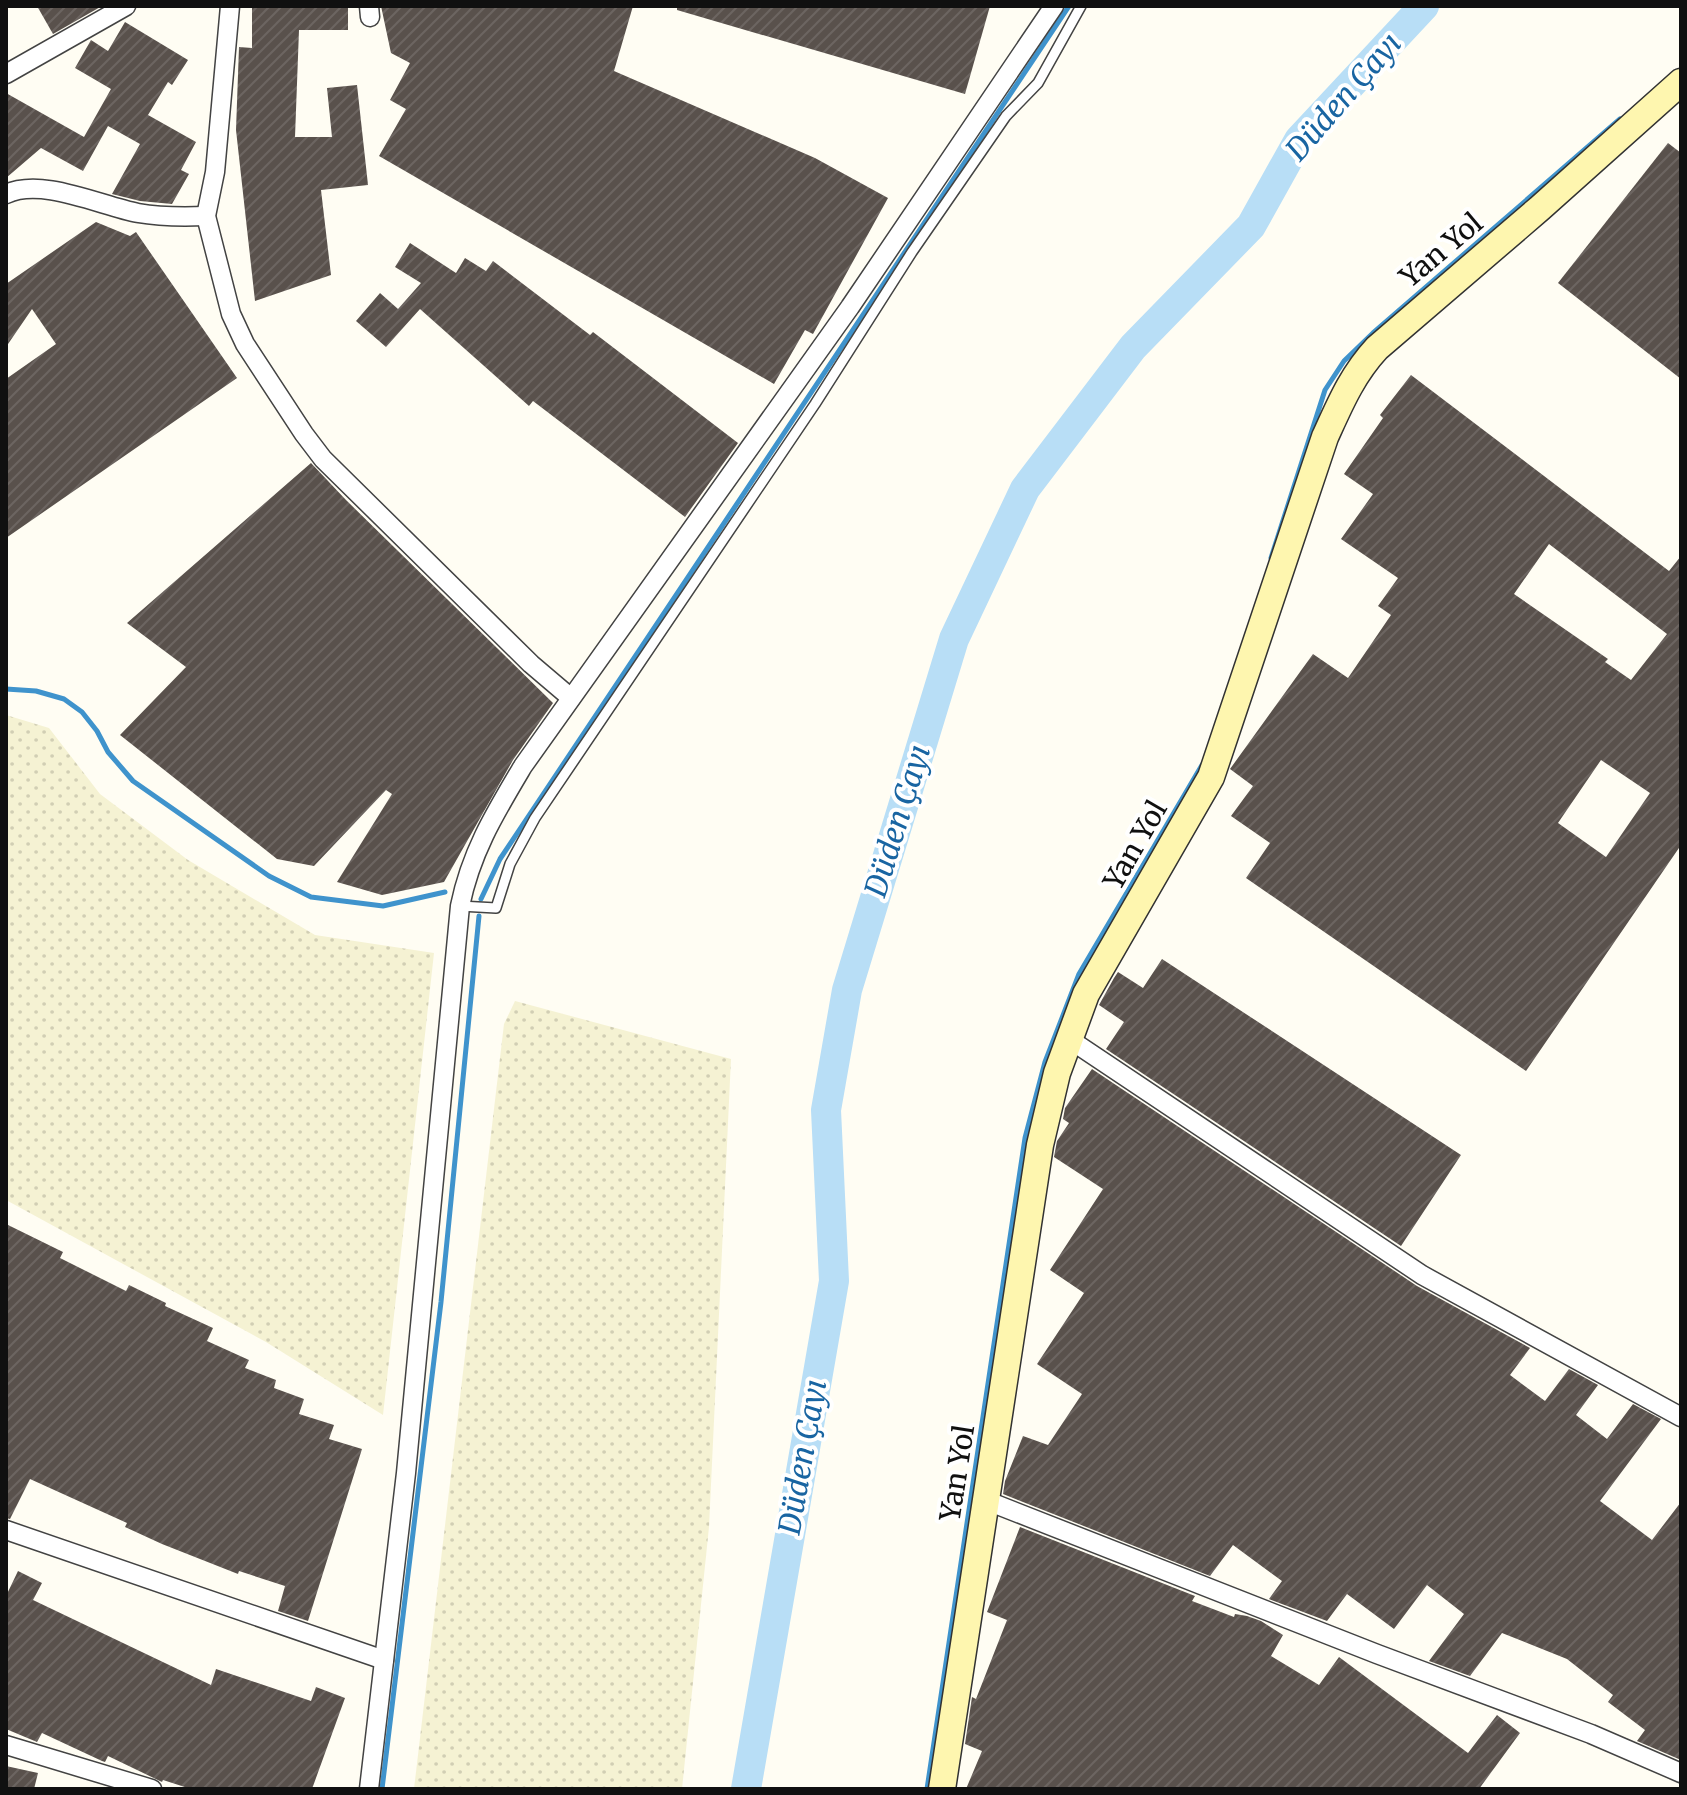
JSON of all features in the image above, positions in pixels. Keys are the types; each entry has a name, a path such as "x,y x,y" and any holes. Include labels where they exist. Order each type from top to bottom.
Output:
{"street":[{"path":"6,74 126,6"},
{"path":"230,6 215,172 206,216 231,314 245,344 323,459 531,664 571,698"},
{"path":"369,1789 406,1473 460,906 466,876 483,833 523,766 850,307 945,187 1054,6"},
{"name":"Yan Yol","path":"942,1789 1040,1145 1057,1073 1093,981 1211,777 1325,437 1359,367 1400,326 1540,208 1681,82"},
{"path":"6,194 17,189 44,190 135,212 163,216 206,216"},
{"path":"1069,1039 1422,1275 1681,1417"},
{"path":"985,1500 1377,1654 1591,1734 1681,1773"},
{"path":"6,1530 384,1660"},
{"path":"6,1745 152,1789"}],"lane":[{"path":"460,906 496,908 510,864 535,818 815,404 912,252 945,187 1038,83 1081,6"}],"shaded area":[{"path":"6,715 49,728 100,794 188,860 315,935 434,953 383,1415 266,1342 6,1200"},
{"path":"515,1001 731,1059 709,1527 682,1789 414,1789 504,1024"}],"building":[{"path":"37,6 102,6 53,34"},
{"path":"252,6 348,6 348,30 299,30 295,137 332,137 327,88 357,85 368,185 321,190 331,275 255,301 236,130 239,47 252,48"},
{"path":"381,6 633,6 614,71 815,158 888,198 813,334 805,330 774,384 379,156 406,109 390,100 410,63 391,53"},
{"path":"677,6 990,6 965,94 677,10"},
{"path":"125,22 188,60 172,85 168,82 148,115 196,142 181,170 189,174 172,204 112,194 140,144 108,126 83,171 41,148 6,178 6,93 84,137 111,89 75,68 91,40 108,51"},
{"path":"1668,143 1681,153 1681,379 1558,283"},
{"path":"96,222 130,236 136,232 237,378 6,538 6,379 56,344 32,309 6,347 6,284"},
{"path":"410,243 456,273 465,258 486,271 493,261 590,335 593,332 738,443 685,517 533,401 529,406 420,309 386,347 356,321 380,293 398,309 421,283 395,267"},
{"path":"1411,375 1669,571 1681,556 1681,845 1526,1071 1246,878 1270,843 1231,816 1253,786 1230,769 1313,654 1348,678 1391,615 1378,606 1398,578 1341,539 1373,494 1344,474 1383,418 1380,415","holes":["1549,544 1667,634 1631,680 1605,662 1608,659 1514,594","1601,760 1650,793 1606,857 1558,823"]},
{"path":"311,463 553,703 513,760 444,882 382,895 337,882 392,794 386,790 314,866 277,859 120,735 186,667 127,623"},
{"path":"1162,959 1461,1155 1401,1246 1106,1049 1124,1022 1099,1005 1114,978 1118,972 1143,988"},
{"path":"1092,1069 1417,1286 1530,1348 1510,1375 1545,1401 1569,1369 1598,1385 1576,1415 1607,1439 1633,1404 1661,1419 1600,1501 1652,1540 1681,1502 1681,1760 1637,1741 1645,1730 1608,1702 1613,1695 1567,1659 1502,1633 1470,1676 1429,1661 1464,1614 1427,1585 1394,1629 1347,1594 1327,1621 1269,1599 1282,1581 1233,1545 1210,1576 1003,1494 1023,1436 1048,1445 1082,1394 1037,1364 1084,1293 1050,1270 1103,1189 1054,1157 1057,1141 1069,1123 1063,1119 1065,1108"},
{"path":"6,1224 63,1252 60,1258 126,1291 129,1285 213,1328 207,1341 249,1360 245,1368 276,1380 274,1388 304,1399 299,1414 334,1425 329,1439 362,1449 308,1621 278,1611 285,1586 239,1571 238,1574 162,1544 125,1527 127,1523 30,1479 10,1519 6,1518"},
{"path":"1020,1527 1195,1596 1192,1601 1234,1617 1235,1614 1261,1621 1283,1635 1271,1656 1319,1685 1339,1657 1468,1753 1497,1715 1520,1733 1479,1789 966,1789 982,1751 965,1744 972,1697 976,1699 1007,1620 987,1612"},
{"path":"18,1571 42,1583 33,1600 211,1685 216,1669 311,1701 316,1687 345,1698 312,1789 191,1789 162,1782 108,1756 105,1762 102,1761 42,1733 37,1742 6,1729 6,1596"},
{"path":"6,1766 38,1773 34,1789 6,1789"}],"waterway":[{"path":"481,899 500,859 1069,6"},
{"name":"Düden Çayı","path":"746,1789 834,1281 826,1110 847,990 954,639 1025,489 1133,347 1251,226 1299,140 1424,6"},
{"path":"1271,558 1325,390 1344,361 1620,119"},
{"path":"6,689 36,691 64,699 82,712 108,752 133,781 269,876 311,897 383,906 445,892"},
{"path":"927,1789 1025,1138 1045,1062 1079,974 1202,765"},
{"path":"382,1789 441,1302 479,916"}]}
